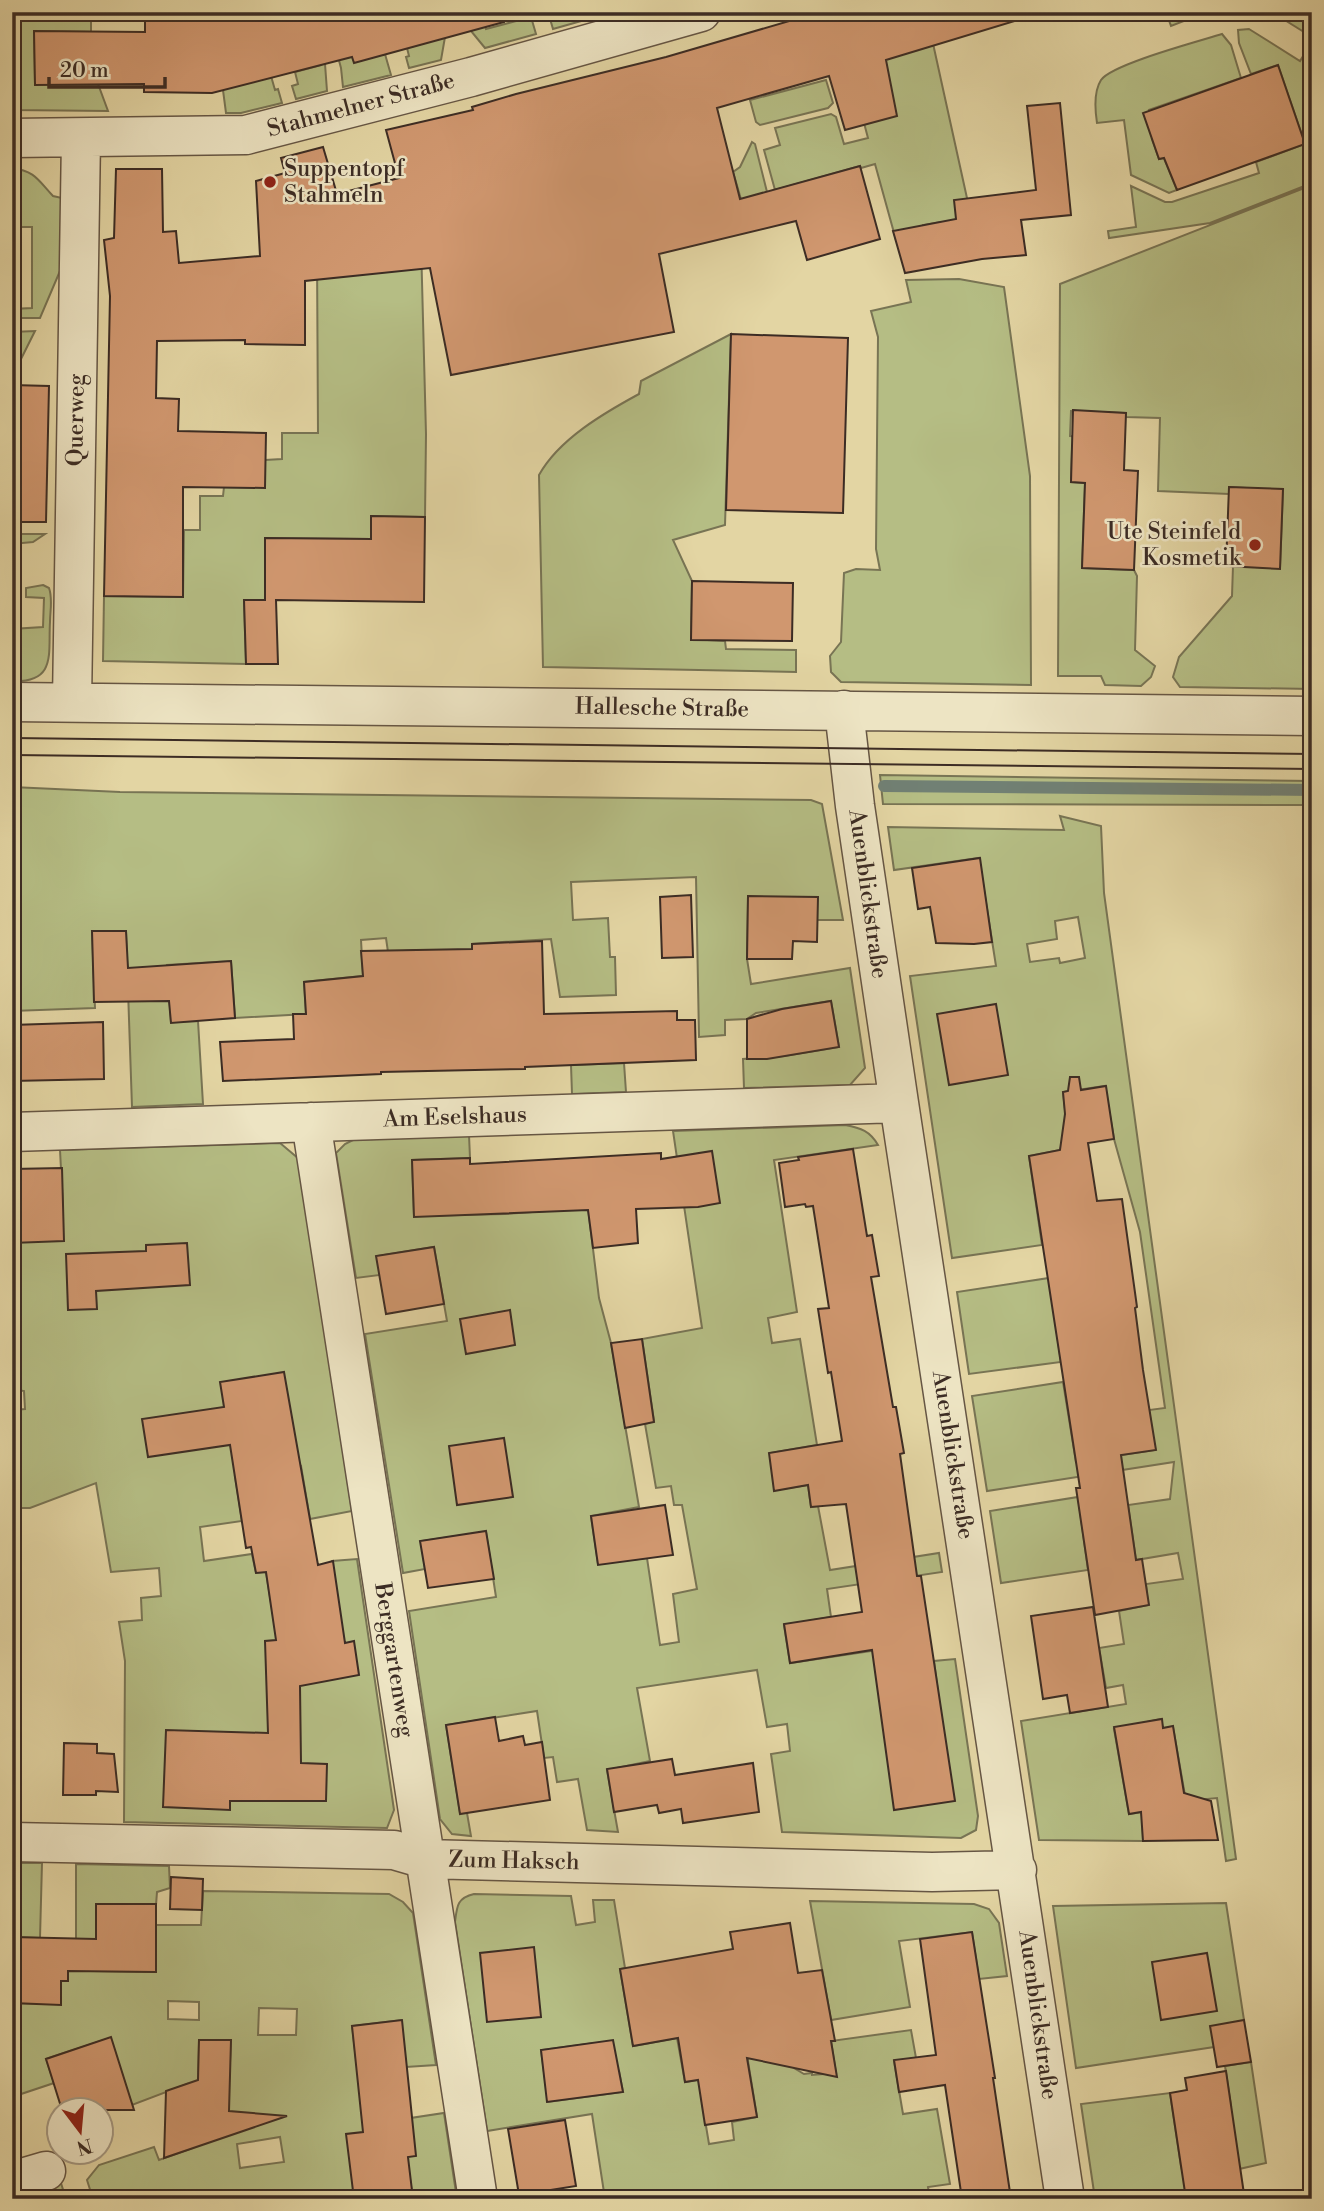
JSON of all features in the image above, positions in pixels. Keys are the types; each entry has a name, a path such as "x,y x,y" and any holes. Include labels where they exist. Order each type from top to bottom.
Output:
{"street":[{"name":"Stahmelner Straße","path":"12,138 246,135 701,12"},
{"name":"Querweg","path":"72,702 81,138"},
{"name":"Hallesche Straße","path":"12,702 1312,716"},
{"name":"Auenblickstraße","path":"844,710 855,806 898,1103 1017,1870 1065,2199"},
{"name":"Am Eselshaus","path":"12,1132 898,1103"},
{"name":"Berggartenweg","path":"311,1122 478,2199"},
{"name":"Zum Haksch","path":"12,1842 394,1850 425,1859 932,1872 1017,1870"}],"green space":[{"path":"12,12 91,12 91,32 34,31 35,84 98,84 108,111 12,110"},
{"path":"307,12 311,12 325,64 327,91 296,99 292,86 298,84 295,72 321,65"},
{"path":"326,12 385,54 391,75 343,87 341,68"},
{"path":"465,12 481,12 486,29 531,17 536,34 485,48 471,31"},
{"path":"548,12 613,12 553,29"},
{"path":"1166,12 1207,12 1171,26"},
{"path":"1272,12 1312,12 1312,37"},
{"path":"1249,29 1300,61 1312,42 1312,183 1210,223 1109,238 1108,231 1136,227 1131,186 1165,202 1172,202 1259,173 1256,162 1305,144 1278,65 1251,74 1239,43 1238,30"},
{"path":"1222,34 1231,45 1241,78 1149,110 1157,137 1152,139 1159,159 1164,158 1177,190 1169,193 1131,175 1124,120 1097,123 1096,95 1101,80 1138,60"},
{"path":"445,37 441,60 409,68 407,48"},
{"path":"932,39 974,230 941,222 923,225 924,235 896,240 875,164 775,190 764,150 780,145 775,128 831,114 836,117 844,144 868,138 846,55"},
{"path":"221,75 271,76 282,103 241,113 226,113"},
{"path":"826,80 833,103 828,108 760,125 756,122 750,100"},
{"path":"752,142 755,144 767,192 750,230 733,172 740,167"},
{"path":"12,168 31,174 53,196 62,198 60,271 40,318 12,318 12,309 32,308 32,227 12,227"},
{"path":"1312,185 1312,689 1180,687 1173,677 1179,657 1232,596 1233,566 1280,568 1283,490 1230,487 1229,494 1158,491 1160,418 1126,417 1125,413 1071,411 1070,436 1086,437 1072,449 1071,482 1085,483 1082,568 1134,570 1137,576 1135,650 1155,666 1151,677 1141,686 1105,685 1101,676 1058,676 1060,284"},
{"path":"421,243 426,434 425,517 371,516 371,539 265,538 265,600 244,601 246,664 103,661 104,596 183,597 184,530 200,530 200,496 223,496 224,487 265,460 282,459 282,433 318,433 317,253"},
{"path":"959,279 1004,287 1030,476 1031,685 841,682 831,672 830,656 841,642 844,573 856,569 880,570 876,549 878,337 871,311 911,302 906,280"},
{"path":"35,331 16,369 16,385 12,385 12,332"},
{"path":"731,334 725,525 673,540 692,581 691,639 725,641 726,649 796,650 796,672 543,667 539,475 558,450 583,428 639,394 641,381"},
{"path":"12,534 45,534 33,542 12,544"},
{"path":"43,585 49,588 51,600 47,664 37,677 12,681 12,629 43,627 44,598 26,597 26,588"},
{"path":"880,775 1312,781 1312,805 883,804"},
{"path":"12,787 120,792 811,800 822,804 843,920 817,920 817,897 748,897 747,959 751,984 850,968 865,1068 850,1085 744,1088 743,1059 784,1056 839,1047 831,1001 756,1013 747,1019 725,1020 725,1035 699,1037 696,877 571,882 573,920 608,918 610,957 615,957 616,995 560,997 551,939 472,944 472,961 417,995 416,950 388,952 386,938 361,940 363,976 304,982 306,1014 235,1018 231,961 167,965 171,1022 198,1021 203,1104 132,1107 126,931 92,931 95,1008 12,1011"},
{"path":"1060,816 1101,826 1104,893 1236,1859 1226,1861 1217,1798 1186,1801 1173,1727 1163,1728 1161,1719 1114,1729 1129,1814 1142,1812 1143,1841 1039,1840 1021,1721 1126,1704 1123,1685 1106,1688 1099,1648 1124,1644 1119,1611 1148,1605 1146,1584 1183,1579 1178,1553 1136,1560 1128,1505 1170,1499 1174,1462 987,1491 972,1396 1063,1382 1076,1462 1155,1450 1149,1410 1165,1408 1140,1232 1114,1139 1105,1086 1063,1092 1067,1128 1060,1150 1029,1156 1042,1245 952,1258 910,976 996,966 979,858 894,870 888,827 1064,830","holes":["1078,917 1085,958 1060,963 1059,958 1030,962 1027,944 1057,939 1055,921"]},
{"path":"624,1063 626,1092 572,1094 571,1065"},
{"path":"845,1125 865,1131 878,1145 774,1160 797,1312 768,1318 772,1343 800,1339 817,1445 770,1453 775,1490 808,1485 811,1507 818,1506 830,1570 939,1553 942,1572 827,1589 831,1617 784,1625 790,1663 898,1647 940,1708 934,1661 955,1659 978,1816 976,1830 961,1838 782,1832 771,1754 790,1751 787,1724 767,1727 757,1670 637,1688 650,1761 607,1770 618,1832 587,1830 578,1779 557,1782 553,1757 544,1758 537,1711 446,1725 460,1813 467,1813 471,1836 452,1834 440,1819 409,1611 496,1597 486,1532 421,1541 425,1569 403,1573 365,1334 447,1321 434,1247 377,1256 380,1275 356,1278 336,1153 353,1140 469,1135 470,1158 412,1160 414,1216 505,1214 588,1208 599,1298 611,1343 639,1507 591,1516 598,1564 647,1558 660,1645 679,1642 673,1594 697,1589 682,1505 674,1505 671,1486 656,1488 645,1424 654,1421 642,1339 702,1328 673,1131"},
{"path":"280,1143 299,1159 352,1511 310,1519 301,1466 235,1476 242,1521 200,1527 204,1561 252,1554 256,1573 266,1572 275,1628 332,1561 357,1559 394,1810 387,1828 124,1822 125,1661 119,1622 142,1620 141,1598 161,1596 159,1568 111,1572 96,1483 30,1508 12,1508 12,1410 25,1409 24,1391 12,1389 12,1243 63,1207 60,1150"},
{"path":"1049,1278 1061,1362 969,1374 957,1292"},
{"path":"1078,1497 1088,1570 1001,1583 990,1511"},
{"path":"12,1863 42,1863 40,1938 12,1937"},
{"path":"76,1864 169,1866 170,1888 157,1892 156,1905 96,1904 96,1971 156,1972 156,1925 201,1925 203,1891 389,1894 403,1902 413,1913 436,2065 406,2067 401,2020 352,2026 364,2125 444,2113 457,2199 413,2199 410,2179 353,2187 354,2199 93,2199 87,2180 98,2166 116,2166 116,2159 154,2147 159,2160 193,2148 182,2116 187,2084 132,2105 110,2038 46,2059 54,2083 12,2097 12,2003 61,2004 61,1981 68,1981 68,1958 76,1940","holes":["168,2001 199,2002 199,2020 168,2019","259,2008 297,2009 296,2035 258,2035","199,2040 231,2041 229,2083 198,2083","280,2137 284,2162 240,2168 237,2144"]},
{"path":"474,1894 571,1896 576,1925 595,1922 593,1900 614,1900 625,1968 620,1969 633,2046 677,2038 685,2082 724,2075 701,2096 709,2144 734,2140 732,2122 757,2117 739,2005 794,2068 804,2074 836,2073 831,2041 911,2030 916,2058 894,2061 903,2114 937,2109 950,2184 928,2187 930,2199 605,2199 592,2114 487,2131 455,1922 459,1904 464,1898","holes":["594,2043 619,2071 623,2092 548,2102 541,2050"]},
{"path":"810,1901 974,1904 989,1909 999,1923 1007,1976 979,1979 972,1932 899,1941 910,2007 831,2020"},
{"path":"1226,1903 1244,2020 1214,2047 1076,2068 1053,1906"},
{"path":"1251,2062 1266,2163 1239,2169 1215,2110 1231,2106 1225,2066"},
{"path":"1170,2093 1189,2199 1095,2199 1081,2104"},
{"path":"60,2180 66,2199 12,2199"}],"building":[{"path":"145,12 503,12 504,22 354,63 352,57 212,93 144,92 144,84 35,85 34,31 145,32"},
{"path":"820,12 1017,12 1018,20 886,60 897,116 845,130 829,76 717,108 740,199 860,166 880,239 807,260 796,221 659,254 674,332 451,375 430,268 305,281 305,345 245,344 245,340 157,341 156,398 179,399 178,431 266,433 265,488 183,487 183,597 104,596 110,296 104,240 114,238 116,169 162,169 163,232 176,231 179,263 260,256 256,181 285,173 281,158 323,147 337,194 399,178 386,130 473,110 472,107 516,94 666,57"},
{"path":"1278,65 1305,144 1177,190 1164,158 1159,159 1143,113"},
{"path":"1060,103 1071,215 1021,220 1026,255 982,259 905,273 893,231 956,219 954,200 1036,190 1027,106"},
{"path":"731,334 848,338 843,513 726,510"},
{"path":"12,385 49,386 46,522 12,522"},
{"path":"1073,410 1126,413 1124,470 1138,471 1134,570 1082,568 1085,483 1071,482"},
{"path":"1229,487 1283,489 1280,569 1226,566"},
{"path":"371,516 425,517 424,602 276,600 278,664 246,664 244,600 265,600 265,538 371,539"},
{"path":"692,581 793,583 792,641 691,640"},
{"path":"980,858 992,942 936,943 930,907 918,909 912,868"},
{"path":"691,895 693,957 662,958 660,897"},
{"path":"748,896 818,897 817,942 793,941 792,959 747,959"},
{"path":"92,931 126,931 128,968 231,961 235,1018 171,1023 169,1001 94,1002"},
{"path":"542,941 544,1014 677,1011 677,1020 695,1020 696,1060 223,1081 220,1042 294,1039 293,1014 306,1014 304,982 363,976 361,951 472,949 472,944"},
{"path":"831,1001 839,1047 767,1059 747,1059 747,1019 782,1009"},
{"path":"996,1004 1008,1075 949,1085 937,1014"},
{"path":"103,1022 104,1079 12,1081 12,1025"},
{"path":"1070,1077 1079,1077 1081,1090 1106,1086 1114,1139 1088,1143 1097,1201 1122,1199 1143,1370 1156,1450 1121,1455 1136,1560 1142,1559 1149,1605 1095,1615 1076,1488 1080,1488 1029,1156 1060,1150 1065,1114 1063,1092 1068,1091"},
{"path":"853,1149 867,1236 872,1235 879,1276 871,1277 893,1407 896,1407 904,1453 900,1454 917,1576 921,1576 955,1801 894,1810 872,1650 790,1663 784,1624 862,1612 846,1504 811,1507 808,1485 774,1491 769,1453 842,1441 818,1309 829,1308 813,1206 806,1207 805,1204 785,1207 779,1163 799,1160 798,1157"},
{"path":"712,1151 720,1203 698,1207 636,1209 638,1243 593,1248 588,1210 414,1217 412,1160 470,1158 470,1164 661,1153 661,1159"},
{"path":"62,1168 64,1241 12,1243 12,1169"},
{"path":"187,1243 190,1285 96,1291 97,1309 68,1310 66,1254 146,1251 146,1245"},
{"path":"434,1247 444,1304 386,1314 376,1256"},
{"path":"510,1310 515,1345 466,1354 460,1319"},
{"path":"642,1339 654,1422 625,1428 611,1343"},
{"path":"284,1372 318,1565 333,1561 345,1643 354,1641 359,1675 300,1686 301,1763 327,1764 326,1801 230,1801 230,1810 163,1807 166,1730 268,1733 265,1641 276,1640 266,1572 256,1573 251,1547 246,1548 230,1445 148,1457 142,1419 224,1407 220,1382"},
{"path":"504,1438 513,1497 457,1505 449,1446"},
{"path":"665,1505 673,1555 598,1565 591,1516"},
{"path":"486,1531 494,1579 428,1588 420,1541"},
{"path":"1093,1607 1108,1707 1070,1713 1067,1695 1043,1699 1031,1616"},
{"path":"495,1717 499,1741 523,1736 525,1745 542,1742 550,1800 460,1814 446,1725"},
{"path":"1162,1719 1163,1728 1173,1726 1184,1793 1211,1801 1218,1840 1143,1841 1141,1812 1129,1814 1114,1727"},
{"path":"64,1743 97,1744 97,1753 114,1754 118,1792 96,1791 96,1795 63,1795"},
{"path":"672,1759 675,1775 753,1763 759,1812 683,1823 681,1809 659,1813 657,1805 614,1812 607,1769"},
{"path":"171,1877 203,1879 202,1910 170,1909"},
{"path":"96,1904 156,1904 156,1972 68,1971 68,1981 61,1981 61,2005 12,2003 12,1937 96,1939"},
{"path":"790,1923 798,1973 822,1970 835,2041 831,2041 837,2077 747,2058 757,2117 705,2125 698,2080 685,2082 678,2038 633,2046 620,1969 733,1949 730,1932"},
{"path":"972,1932 1011,2199 962,2199 945,2085 899,2092 894,2060 936,2055 920,1939"},
{"path":"534,1947 541,2017 487,2022 480,1953"},
{"path":"1207,1953 1217,2011 1161,2020 1152,1962"},
{"path":"402,2020 416,2156 408,2157 413,2199 354,2199 346,2134 363,2132 352,2026"},
{"path":"1244,2020 1251,2062 1217,2067 1210,2026"},
{"path":"111,2037 134,2110 116,2110 116,2096 58,2096 46,2059"},
{"path":"199,2040 231,2040 229,2111 287,2116 164,2158 166,2091 198,2080"},
{"path":"613,2040 623,2092 547,2102 541,2050"},
{"path":"1226,2071 1244,2194 1216,2199 1186,2199 1170,2093 1187,2090 1185,2078"},
{"path":"565,2120 576,2186 519,2195 508,2129"}],"waterway":[{"path":"884,786 1312,790"}],"tram line":[{"path":"12,738 1312,754"},
{"path":"12,755 1312,769"}],"place":[{"name":"Suppentopf Stahmeln","path":"270,182"},
{"name":"Ute Steinfeld Kosmetik","path":"1255,545"}]}
